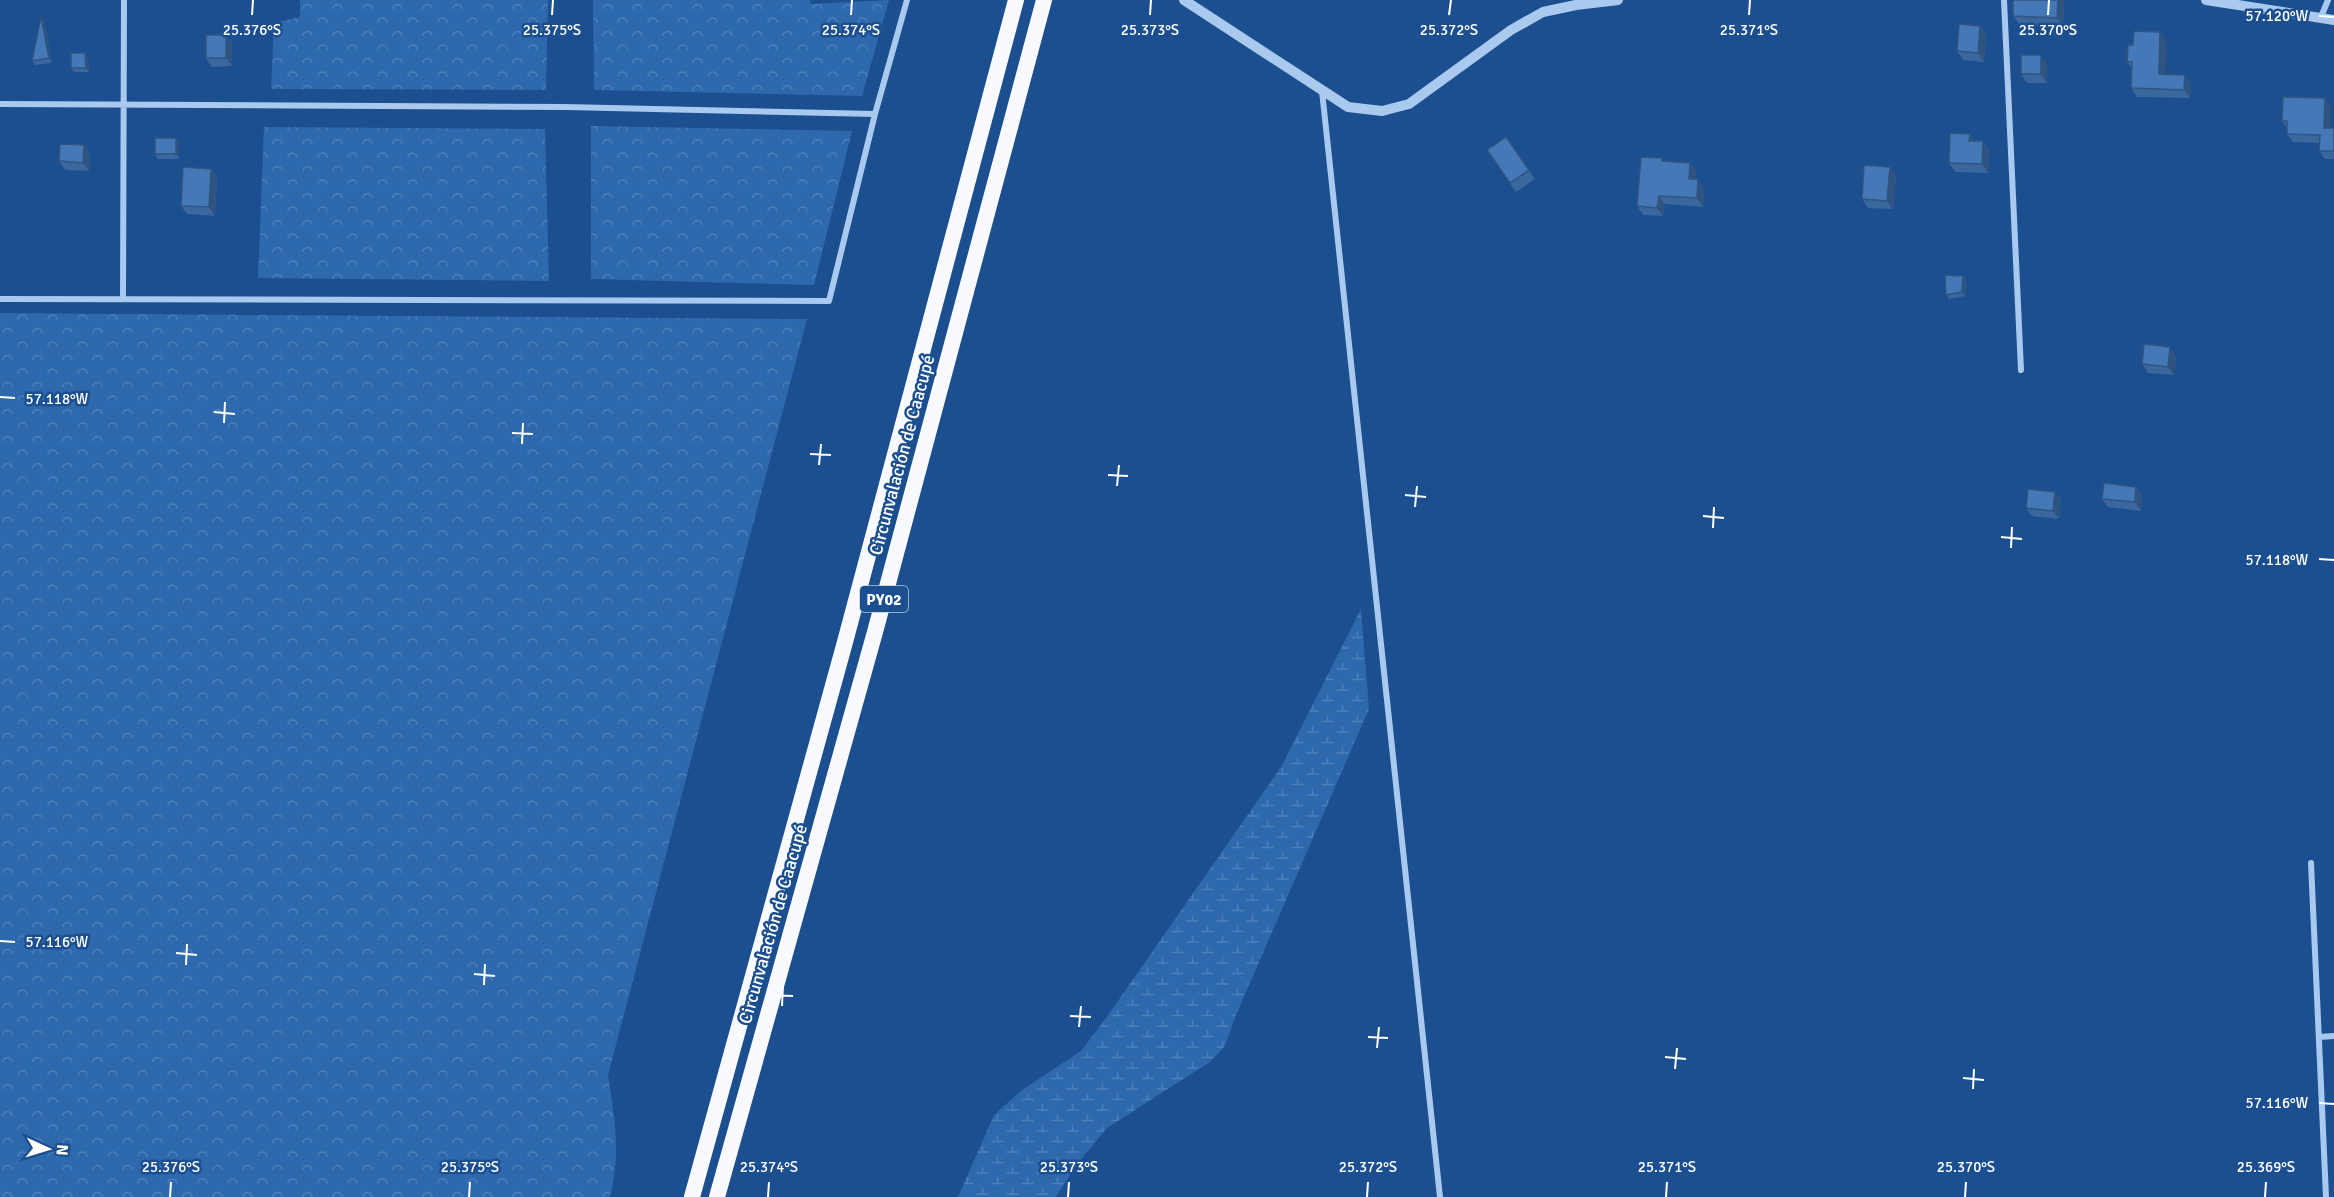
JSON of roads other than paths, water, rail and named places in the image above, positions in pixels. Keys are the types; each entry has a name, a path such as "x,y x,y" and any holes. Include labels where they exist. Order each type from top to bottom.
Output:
{"highway":[{"name":"Circunvalación de Caacupé","path":"692,1197 849,630 1016,0"},
{"name":"Circunvalación de Caacupé","path":"717,1197 872,644 1044,0"}],"street":[{"path":"123,299 124,0"},
{"path":"0,298 829,301 875,114 907,0"},
{"path":"1184,0 1348,107 1382,111 1409,104 1511,30 1543,12 1618,0"},
{"path":"2004,0 2021,370"},
{"path":"2206,0 2334,20"},
{"path":"2321,17 2328,0"},
{"path":"1321,88 1440,1197"},
{"path":"0,104 565,107 875,114"},
{"path":"2311,862 2326,1197"},
{"path":"2319,1037 2334,1036"}]}
